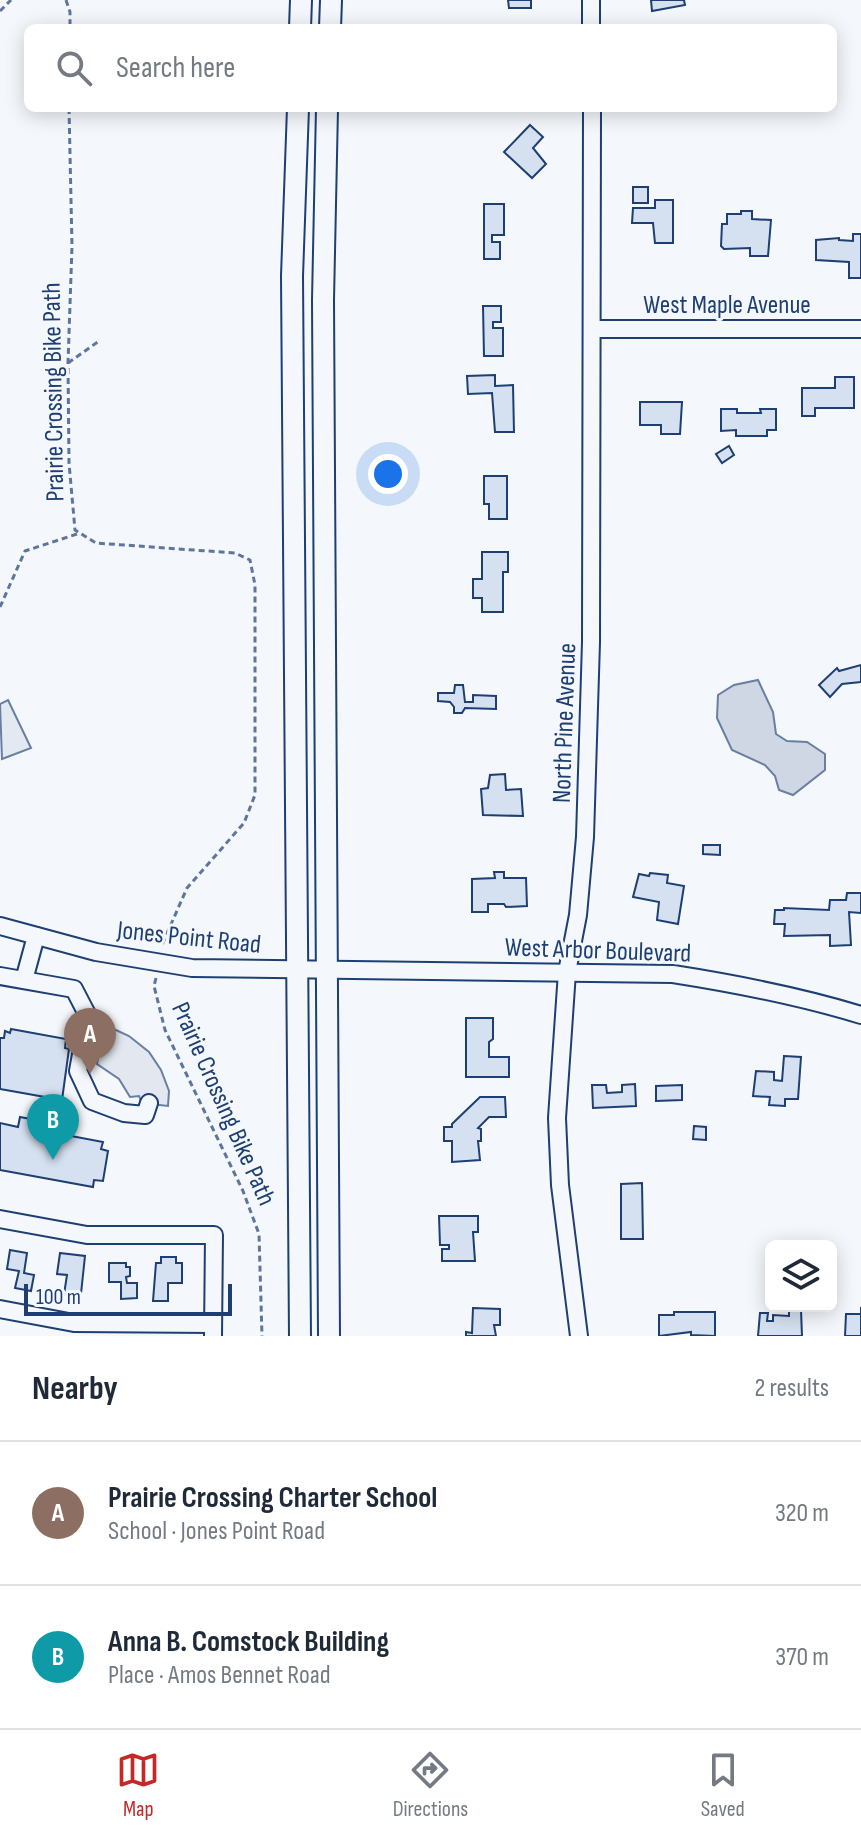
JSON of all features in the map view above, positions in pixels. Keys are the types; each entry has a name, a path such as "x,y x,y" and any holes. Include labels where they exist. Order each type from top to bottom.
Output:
{"main road":[{"path":"300,24 301,0"},
{"path":"330,24 331,0"},
{"path":"298,112 292,276 300,1336"},
{"path":"327,112 323,300 329,1336"}],"street":[{"path":"591,0 591,24"},
{"name":"North Pine Avenue","path":"579,1336 560,1185 557,1118 567,972 578,915 585,837 591,642 592,112"},
{"name":"West Maple Avenue","path":"593,329 861,329"},
{"name":"Jones Point Road","path":"0,926 96,952 157,964 192,968 329,971"},
{"path":"24,980 36,936"},
{"name":"West Arbor Boulevard","path":"329,971 673,974 743,985 861,1015"},
{"path":"0,976 74,989 88,1016 78,1071 92,1101 124,1113 145,1115 149,1103"},
{"path":"0,1219 87,1235 214,1235 213,1330 61,1328 0,1309"}],"path":[{"path":"0,11 11,0"},
{"path":"66,0 70,24"},
{"name":"Prairie Crossing Bike Path","path":"69,112 72,246 69,463 75,530 96,543 235,553 250,560 255,585 255,795 244,823 187,888 161,947 154,986 165,1030 243,1191 259,1234 262,1336"},
{"path":"68,363 99,341"},
{"path":"0,607 25,551 79,533"}],"shaded area":[{"path":"758,680 773,712 776,734 787,741 807,742 825,754 825,770 793,795 779,790 775,776 765,765 732,750 717,718 718,695 734,685"},
{"path":"8,700 31,748 2,759 0,704"},
{"path":"103,1024 129,1036 149,1052 161,1070 169,1091 168,1106 142,1103 139,1096 130,1097 119,1079 97,1064"}],"building":[{"path":"508,0 531,0 531,8 509,8"},
{"path":"651,0 684,0 685,5 652,11"},
{"path":"530,125 543,137 533,148 546,164 532,178 504,152"},
{"path":"633,187 648,187 648,203 633,203"},
{"path":"655,200 673,200 673,243 655,243 653,223 632,223 633,208 655,208"},
{"path":"484,204 504,204 504,235 492,235 492,242 500,242 500,259 484,259"},
{"path":"741,211 752,211 752,219 771,220 768,256 750,256 750,248 724,249 721,246 722,224 727,224 727,214 741,214"},
{"path":"853,234 861,234 861,278 849,278 849,262 816,260 816,240 839,238 853,241"},
{"path":"483,306 501,306 501,322 493,322 493,328 503,328 503,356 484,356"},
{"path":"495,375 495,386 513,385 514,432 495,432 492,393 468,394 467,376"},
{"path":"835,377 854,377 854,408 815,408 815,416 802,416 802,388 835,388"},
{"path":"640,402 682,402 680,434 661,434 661,425 640,425"},
{"path":"721,409 761,413 760,409 776,409 776,430 767,430 767,436 736,436 736,430 721,431"},
{"path":"729,446 734,455 722,463 716,454"},
{"path":"484,476 507,476 507,519 489,519 489,504 484,504"},
{"path":"482,552 508,552 508,572 503,572 503,612 482,612 482,598 473,598 473,579 482,579"},
{"path":"861,665 861,682 842,684 830,697 819,685 837,668 839,671"},
{"path":"455,685 463,685 465,702 473,702 473,695 496,696 496,709 465,708 462,713 454,713 450,702 438,701 438,693 454,693"},
{"path":"505,774 506,790 521,789 523,816 483,815 481,789 488,788 490,775"},
{"path":"703,845 720,845 720,855 703,854"},
{"path":"494,872 504,872 504,878 526,878 527,906 488,904 488,912 472,912 472,879 495,878"},
{"path":"650,873 668,875 667,883 684,886 678,924 657,920 659,902 633,897 639,874 649,876"},
{"path":"847,893 861,893 861,913 849,912 851,945 830,946 830,935 784,936 785,924 774,924 775,910 829,910 830,900 846,900"},
{"path":"466,1018 493,1018 489,1057 509,1057 509,1077 466,1077"},
{"path":"11,1029 66,1039 65,1048 69,1049 62,1100 0,1089 0,1038 4,1038 5,1031 10,1033"},
{"path":"784,1056 801,1057 798,1099 785,1099 785,1106 769,1105 770,1097 753,1096 756,1071 774,1072 774,1080 782,1081"},
{"path":"635,1084 636,1106 593,1108 592,1085 606,1085 607,1093 622,1092 622,1085"},
{"path":"682,1085 682,1100 656,1101 656,1086"},
{"path":"480,1097 505,1097 506,1117 489,1117 478,1128 481,1129 481,1141 478,1141 480,1160 452,1162 452,1141 444,1141 444,1127 452,1127"},
{"path":"20,1117 52,1123 50,1132 103,1142 101,1149 108,1151 103,1181 94,1180 93,1187 0,1170 0,1123 18,1127"},
{"path":"694,1126 706,1127 706,1140 693,1139"},
{"path":"642,1183 643,1239 621,1239 621,1184"},
{"path":"439,1216 478,1216 478,1232 473,1232 475,1261 442,1261 442,1249 449,1249 449,1245 440,1245"},
{"path":"10,1250 27,1253 24,1273 34,1275 31,1291 15,1288 19,1271 7,1269"},
{"path":"60,1253 85,1256 80,1303 63,1301 67,1275 57,1274"},
{"path":"161,1257 176,1257 176,1263 182,1263 182,1283 168,1283 168,1301 153,1301 156,1263 161,1263"},
{"path":"109,1263 126,1263 126,1267 130,1267 127,1283 137,1283 137,1298 121,1299 121,1282 109,1282"},
{"path":"473,1308 500,1309 500,1325 494,1325 496,1336 466,1336 466,1332 472,1333"},
{"path":"674,1312 715,1312 715,1336 691,1335 691,1332 659,1336 659,1315 674,1315"},
{"path":"789,1312 801,1312 802,1336 758,1336 760,1313 768,1313 767,1321 773,1321 773,1315 789,1316"},
{"path":"846,1314 861,1314 861,1336 845,1336"}],"place":[{"name":"Prairie Crossing Charter School","path":"90,1074"},
{"name":"Anna B. Comstock Building","path":"53,1160"}]}
